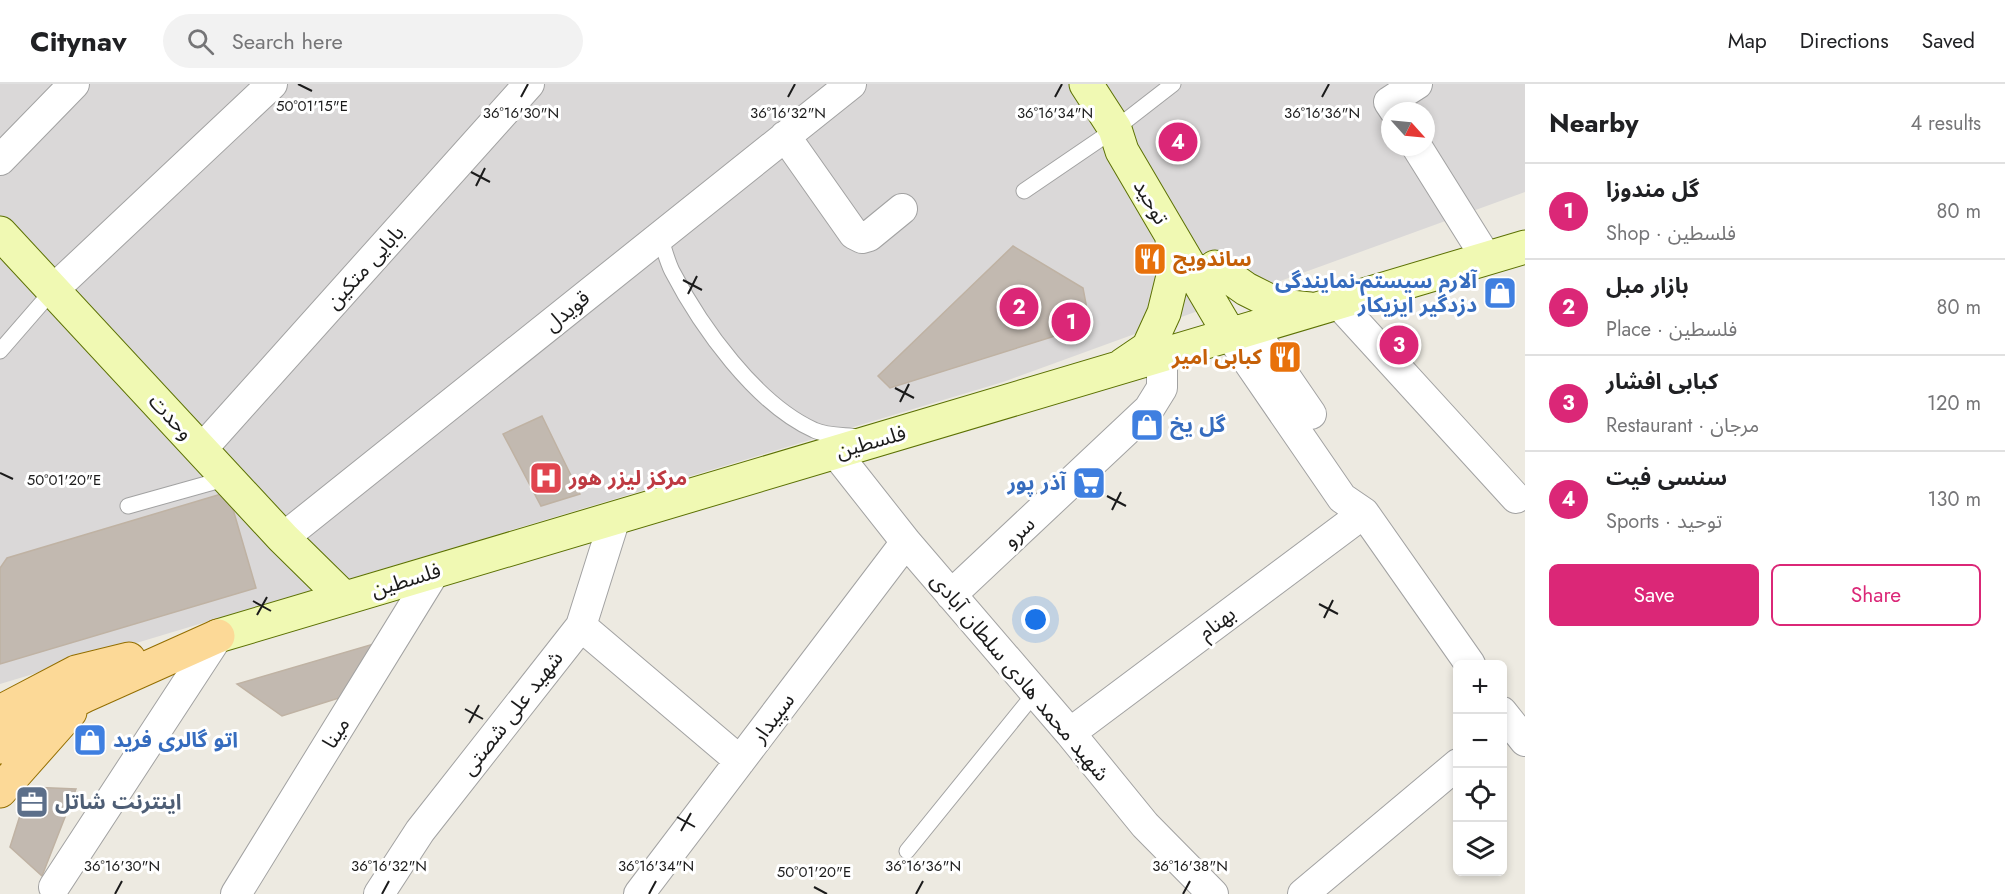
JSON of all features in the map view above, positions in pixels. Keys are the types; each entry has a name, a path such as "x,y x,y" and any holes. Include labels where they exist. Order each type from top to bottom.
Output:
{"main road":[{"name":"توحید","path":"1086,84 1115,129 1122,151 1172,237 1241,332"},
{"name":"توحید","path":"1115,129 1134,142 1215,267 1241,332"},
{"name":"وحدت","path":"0,233 283,538 344,598"},
{"path":"1120,368 1148,348 1164,313 1173,276 1172,237"},
{"name":"فلسطین","path":"218,636 1525,247"},
{"path":"1215,267 1246,290 1280,306 1327,306"},
{"path":"0,712 218,636"},
{"path":"0,695 80,684"},
{"path":"0,747 80,684"},
{"path":"0,791 80,684"}],"street":[{"path":"0,160 74,84"},
{"path":"53,290 272,84"},
{"name":"بابایی متکین","path":"201,450 529,84"},
{"name":"قویدل","path":"283,538 851,84"},
{"path":"1396,102 1416,84"},
{"path":"785,136 854,234 862,238 869,237 902,209"},
{"path":"1423,156 1487,258"},
{"path":"1327,306 1516,498"},
{"path":"1241,332 1342,498 1364,513 1467,660"},
{"name":"سرو","path":"951,595 1149,409 1162,388 1162,355"},
{"name":"شهید محمد هادی سلطان آبادی","path":"835,452 906,542 1070,733 1145,825 1213,894"},
{"name":"بهنام","path":"1070,733 1364,513"},
{"name":"شهید علی شصتی","path":"379,894 420,831 581,626 615,518"},
{"name":"سپیدار","path":"639,894 906,542"},
{"name":"مینا","path":"237,894 435,571"},
{"path":"581,626 740,760"},
{"path":"54,886 218,636"},
{"path":"1303,894 1453,768"}],"lane":[{"path":"1024,190 1115,129 1173,84"},
{"path":"660,237 671,270 706,327 738,369 777,408 815,431 880,439"},
{"path":"0,351 53,290"},
{"path":"128,506 228,478"},
{"path":"907,850 1035,693"}],"shaded area":[{"path":"0,84 1525,84 1525,192 1003,382 0,684"}],"building":[{"path":"1013,246 1083,288 1090,325 890,388 878,376"},
{"path":"542,416 580,494 541,506 503,434"},
{"path":"228,492 256,588 0,664 0,568 7,558"},
{"path":"387,640 371,688 282,716 237,684"},
{"path":"29,787 76,789 42,876 10,847"}],"place":[{"name":"سنسی فیت","path":"1178,142"},
{"name":"ساندویج","path":"1150,259"},
{"name":"آلارم سیستم-نمایندگی دزدگیر ایزیکار","path":"1500,293"},
{"name":"بازار مبل","path":"1019,307"},
{"name":"گل مندوزا","path":"1071,322"},
{"name":"کبابی افشار","path":"1399,345"},
{"name":"کبابی امیر","path":"1285,357"},
{"name":"گل یخ","path":"1147,425"},
{"name":"مرکز لیزر هور","path":"546,478"},
{"name":"آذر پور","path":"1089,483"},
{"name":"اتو گالری فرید","path":"90,740"},
{"name":"اینترنت شاتل","path":"32,802"}]}
